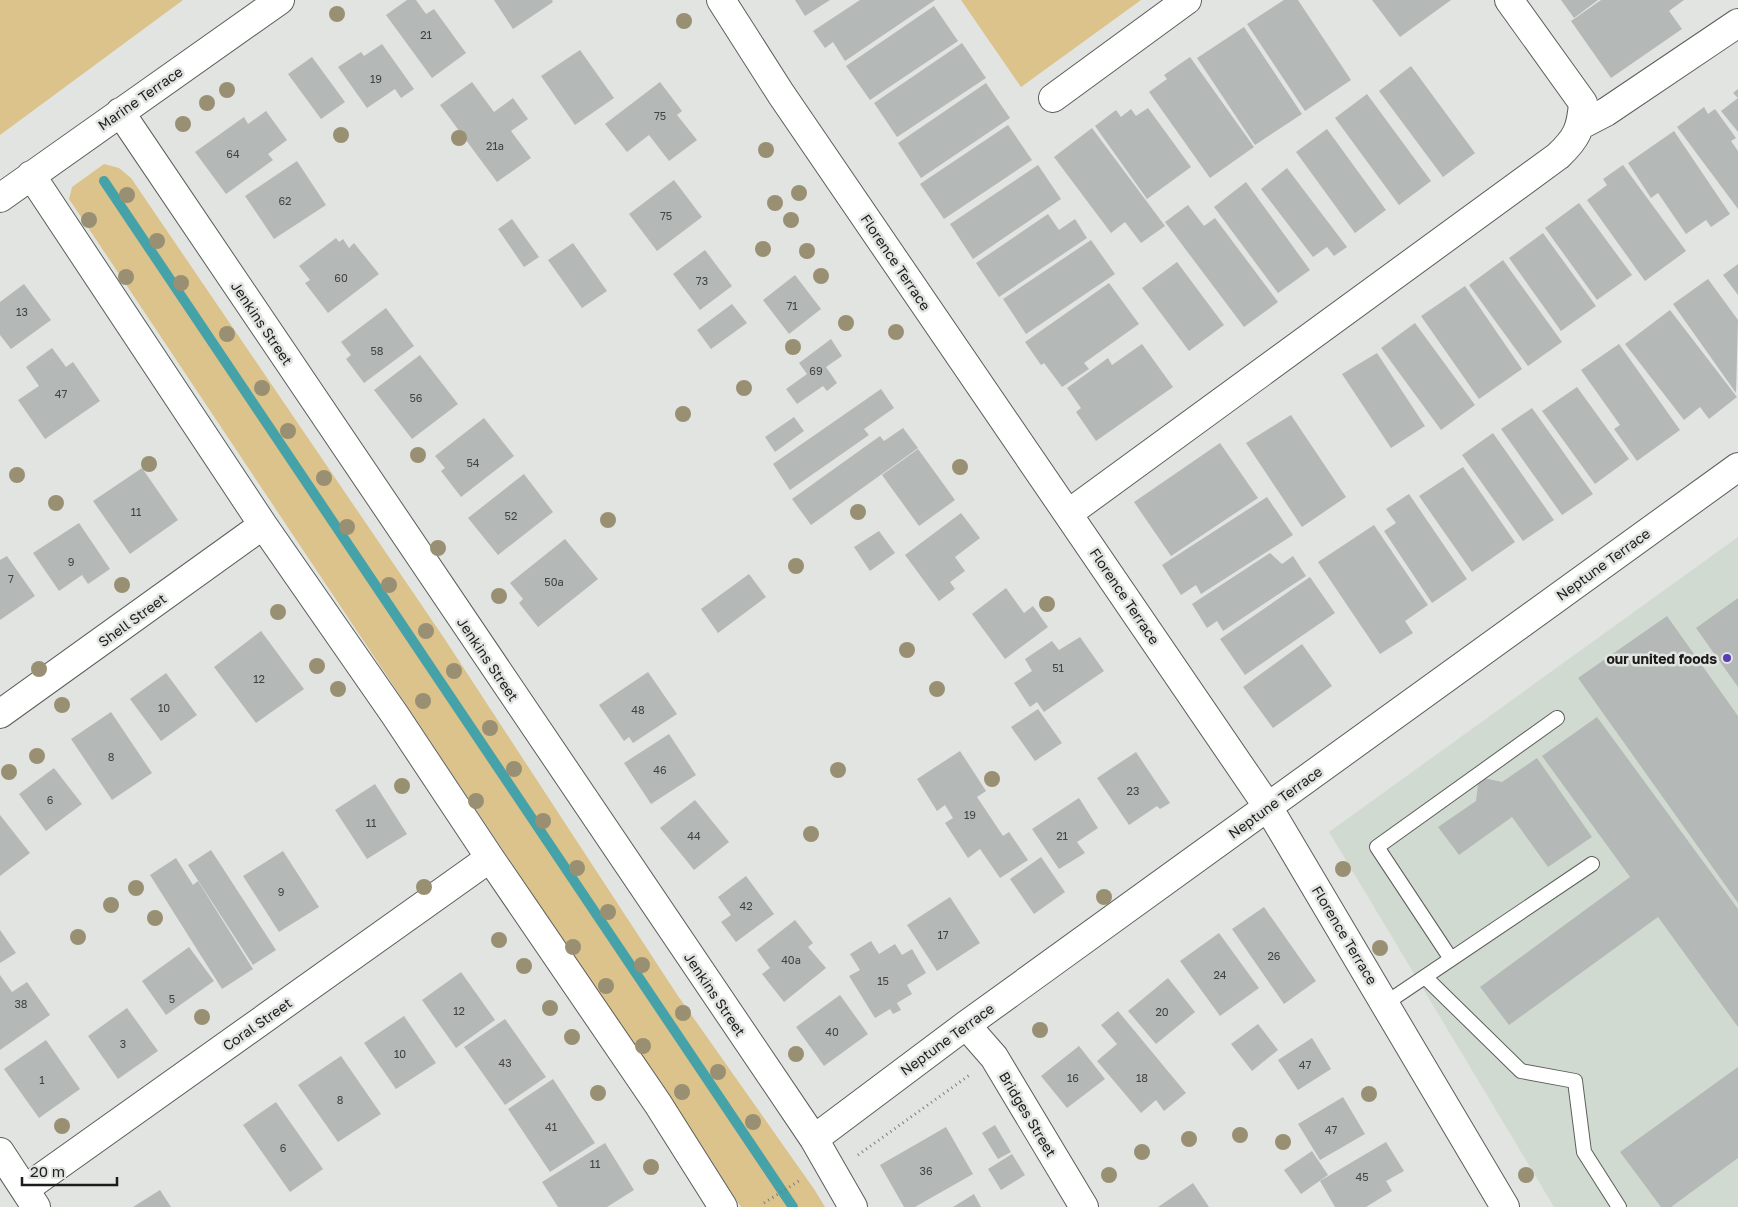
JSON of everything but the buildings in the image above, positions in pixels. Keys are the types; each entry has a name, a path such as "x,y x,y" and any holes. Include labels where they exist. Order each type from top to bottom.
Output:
{"street":[{"name":"Marine Terrace","path":"0,198 280,0"},
{"name":"Florence Terrace","path":"721,0 781,94 1268,807 1386,1003 1505,1207"},
{"path":"1053,98 1187,0"},
{"path":"1069,513 1558,156 1573,142 1581,125 1583,103 1509,0"},
{"path":"1581,125 1606,112 1738,23"},
{"name":"Jenkins Street","path":"120,112 814,1139 853,1207"},
{"path":"31,175 263,525 395,715 658,1104 721,1206"},
{"name":"Neptune Terrace","path":"814,1139 966,1025 1738,466"},
{"name":"Shell Street","path":"0,714 263,525"},
{"name":"Coral Street","path":"30,1198 490,858"},
{"name":"Bridges Street","path":"966,1025 994,1057 1084,1207"},
{"path":"0,1152 30,1198"}],"lane":[{"path":"1451,959 1377,847 1557,718"},
{"path":"1386,1003 1592,864"},
{"path":"1425,977 1521,1071 1575,1081 1584,1152 1615,1206"}],"path":[{"path":"857,1156 974,1073"},
{"path":"764,1203 805,1178"}],"shaded area":[{"path":"0,0 183,0 0,135"},
{"path":"961,0 1141,0 1021,87"},
{"path":"104,164 119,168 131,178 444,638 678,996 825,1207 741,1207 69,199 72,187"},
{"path":"1738,537 1738,1207 1554,1207 1329,832"}],"waterway":[{"path":"104,181 793,1207"}],"place":[{"name":"our united foods","path":"1727,658"}]}
